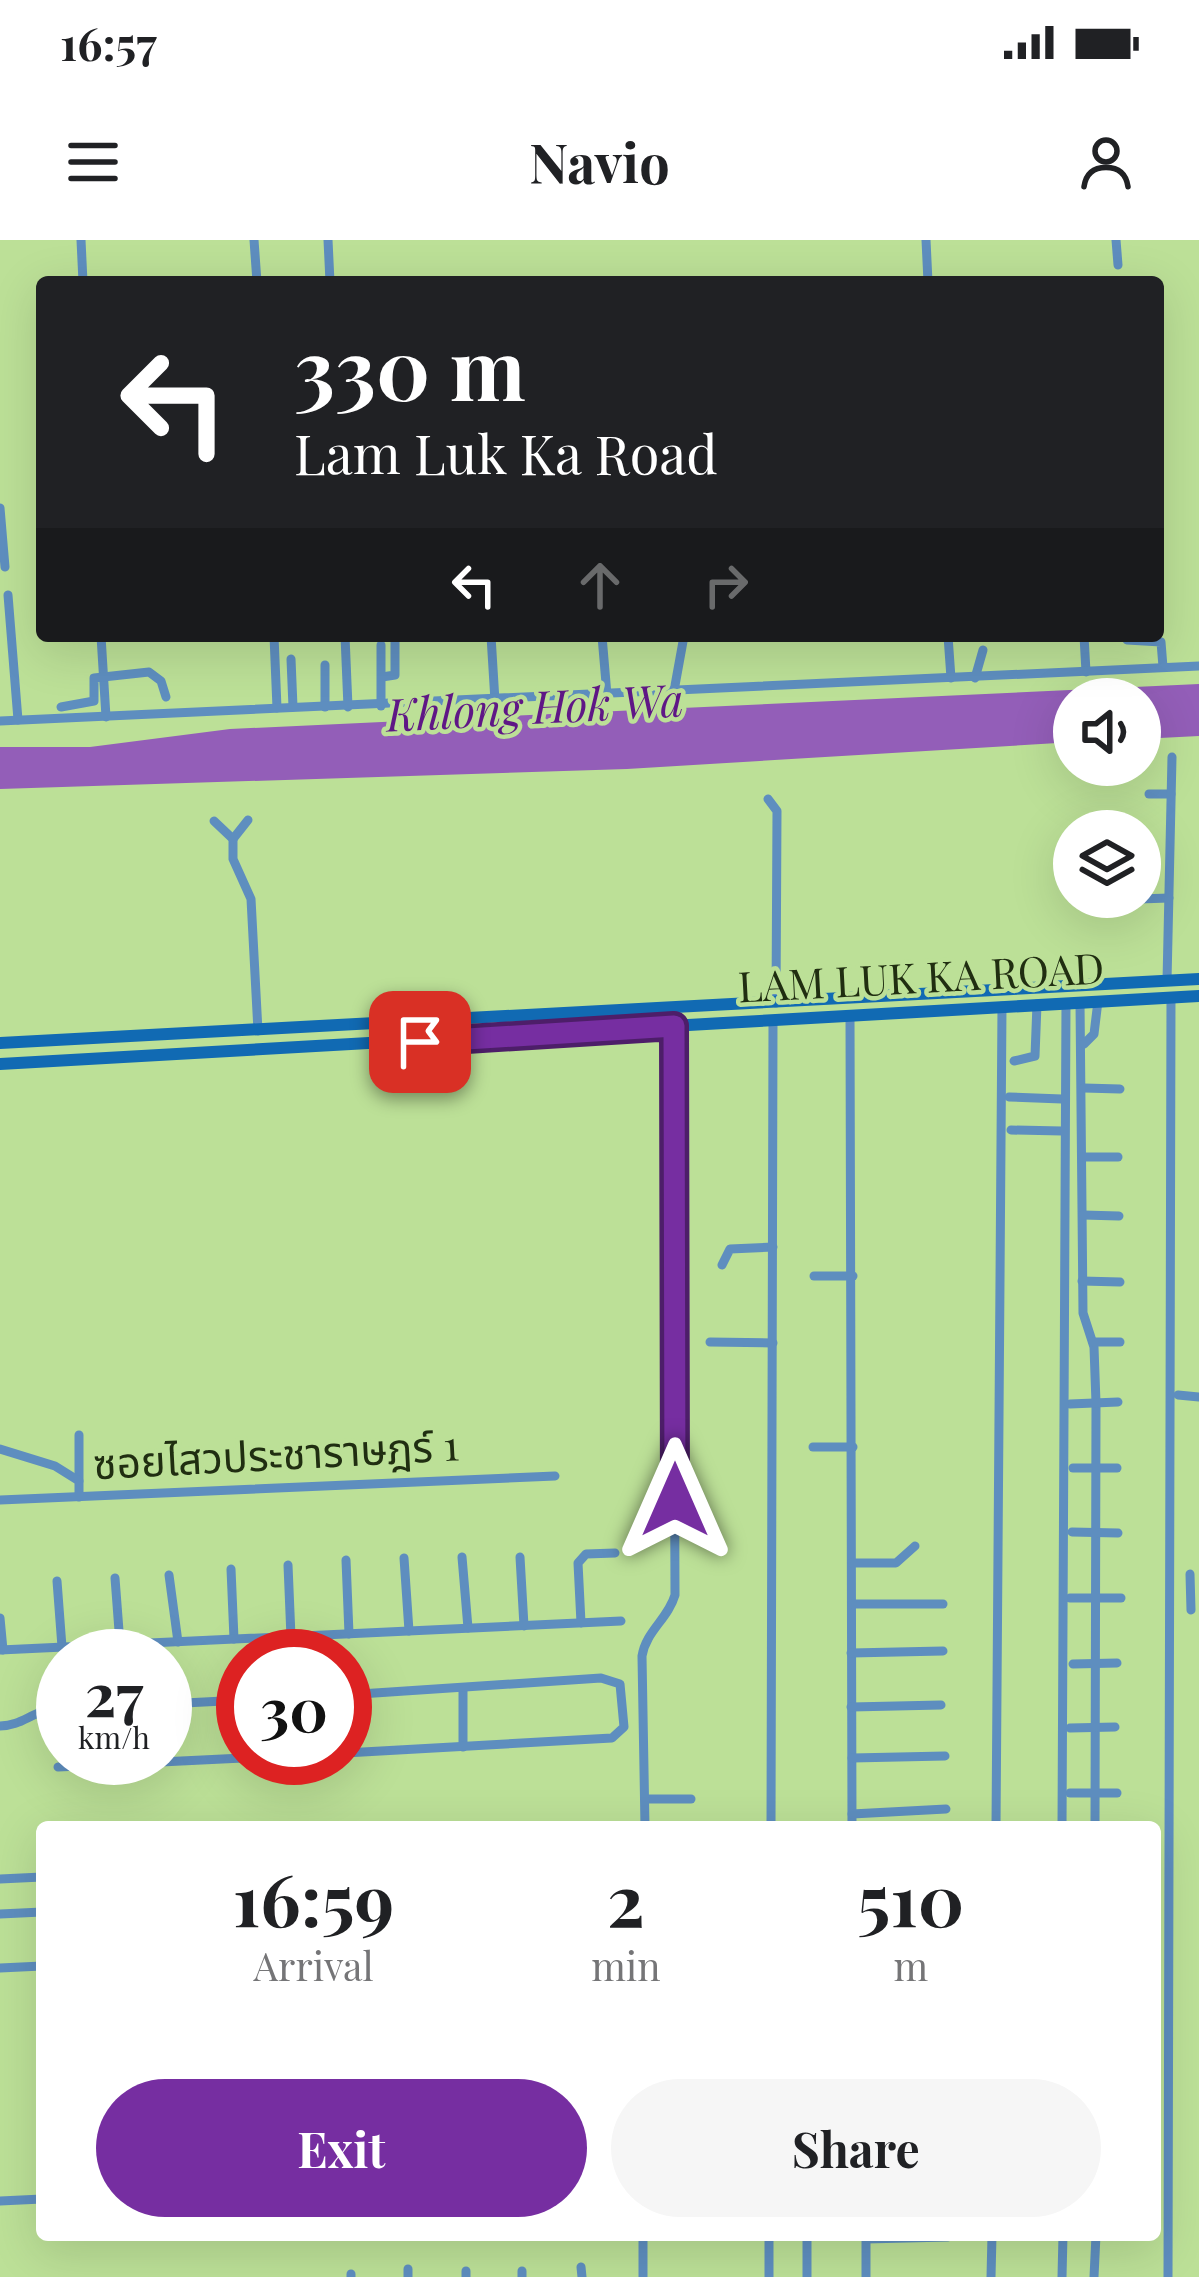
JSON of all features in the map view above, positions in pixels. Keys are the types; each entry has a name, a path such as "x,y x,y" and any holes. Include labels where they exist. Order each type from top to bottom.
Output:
{"main road":[{"name":"LAM LUK KA ROAD","path":"0,1043 1199,979"},
{"name":"LAM LUK KA ROAD","path":"0,1064 1199,996"}],"street":[{"path":"81,240 83,276"},
{"path":"254,240 257,276"},
{"path":"328,240 330,276"},
{"path":"926,240 928,276"},
{"path":"1116,240 1118,265"},
{"path":"0,508 5,567"},
{"path":"8,595 5,620 18,720"},
{"path":"101,642 106,717"},
{"path":"274,642 277,708"},
{"path":"345,642 348,707"},
{"path":"382,677 394,675 395,642"},
{"path":"491,642 495,701"},
{"path":"603,642 608,695"},
{"path":"674,691 683,642"},
{"path":"949,642 952,678"},
{"path":"1084,642 1086,672"},
{"path":"1159,642 1163,668"},
{"path":"381,645 381,706"},
{"path":"975,678 983,650"},
{"path":"291,658 292,707"},
{"path":"325,665 326,707"},
{"path":"0,721 1199,666"},
{"path":"61,707 94,701 94,678 104,674 149,672 161,681 166,697"},
{"path":"0,721 14,697"},
{"path":"1167,981 1172,757"},
{"path":"1149,794 1171,794"},
{"path":"768,799 777,811 776,1004"},
{"path":"248,820 233,838 232,859 251,899 258,1031"},
{"path":"214,821 233,838"},
{"path":"1161,898 1168,898"},
{"path":"1168,2277 1171,997"},
{"path":"1084,1044 1094,1034 1098,1001"},
{"path":"1073,1002 1084,1044 1082,1281 1084,1322 1093,1342 1096,1402 1095,1821"},
{"path":"1062,1821 1062,1099 1073,1002"},
{"path":"1014,1061 1035,1056 1037,1004"},
{"path":"996,1821 1002,1006"},
{"path":"850,1015 852,1821"},
{"path":"771,1821 773,1020"},
{"path":"645,1821 642,1656 644,1642 671,1609 675,1595 674,1026"},
{"path":"1084,1088 1120,1088"},
{"path":"1009,1097 1062,1099"},
{"path":"1011,1130 1062,1131"},
{"path":"1083,1157 1118,1157"},
{"path":"1083,1215 1119,1216"},
{"path":"722,1264 730,1249 773,1247"},
{"path":"814,1276 853,1276"},
{"path":"1082,1281 1120,1282"},
{"path":"710,1342 772,1342"},
{"path":"1093,1342 1120,1342"},
{"path":"1178,1395 1199,1396"},
{"path":"1070,1404 1118,1402"},
{"path":"79,1436 79,1497"},
{"path":"813,1447 853,1448"},
{"path":"0,1449 55,1466 79,1481"},
{"path":"1072,1468 1117,1468"},
{"name":"ซอยไสวประชาราษฎร์ 1","path":"0,1500 555,1475"},
{"path":"1072,1532 1118,1533"},
{"path":"852,1563 896,1563 915,1546"},
{"path":"581,1623 578,1563 586,1555 615,1553"},
{"path":"462,1557 468,1628"},
{"path":"520,1557 524,1626"},
{"path":"404,1558 409,1631"},
{"path":"346,1560 349,1629"},
{"path":"287,1565 291,1629"},
{"path":"231,1569 234,1629"},
{"path":"1190,1574 1191,1610"},
{"path":"169,1575 176,1629"},
{"path":"116,1578 119,1629"},
{"path":"57,1581 61,1629"},
{"path":"1167,1591 1190,1590"},
{"path":"1070,1598 1121,1598"},
{"path":"852,1604 943,1604"},
{"path":"0,1618 2,1650 36,1648"},
{"path":"372,1633 621,1622"},
{"path":"851,1653 943,1651"},
{"path":"1073,1664 1117,1663"},
{"path":"372,1694 601,1678 620,1684 624,1691 624,1727 612,1738 372,1752"},
{"path":"463,1690 463,1747"},
{"path":"850,1707 941,1706"},
{"path":"0,1726 15,1725 36,1710"},
{"path":"1070,1728 1115,1727"},
{"path":"852,1758 944,1756"},
{"path":"1070,1793 1117,1793"},
{"path":"645,1799 691,1799"},
{"path":"852,1814 946,1809"},
{"path":"0,1879 36,1877"},
{"path":"0,1914 36,1912"},
{"path":"0,1968 36,1966"},
{"path":"0,2201 36,2199"},
{"path":"643,2241 643,2277"},
{"path":"769,2241 769,2277"},
{"path":"807,2241 807,2277"},
{"path":"866,2241 866,2277"},
{"path":"992,2241 992,2277"},
{"path":"1063,2241 1063,2277"},
{"path":"1094,2277 1096,2241"}],"shaded area":[{"path":"1199,684 1199,736 1161,738 1161,686"},
{"path":"1053,691 1053,743 627,769 0,789 0,747 90,747 230,729"}],"route":[{"path":"420,1042 674,1026 675,1500"}],"water label":[{"name":"Khlong Hok Wa","path":"535,708"}]}
